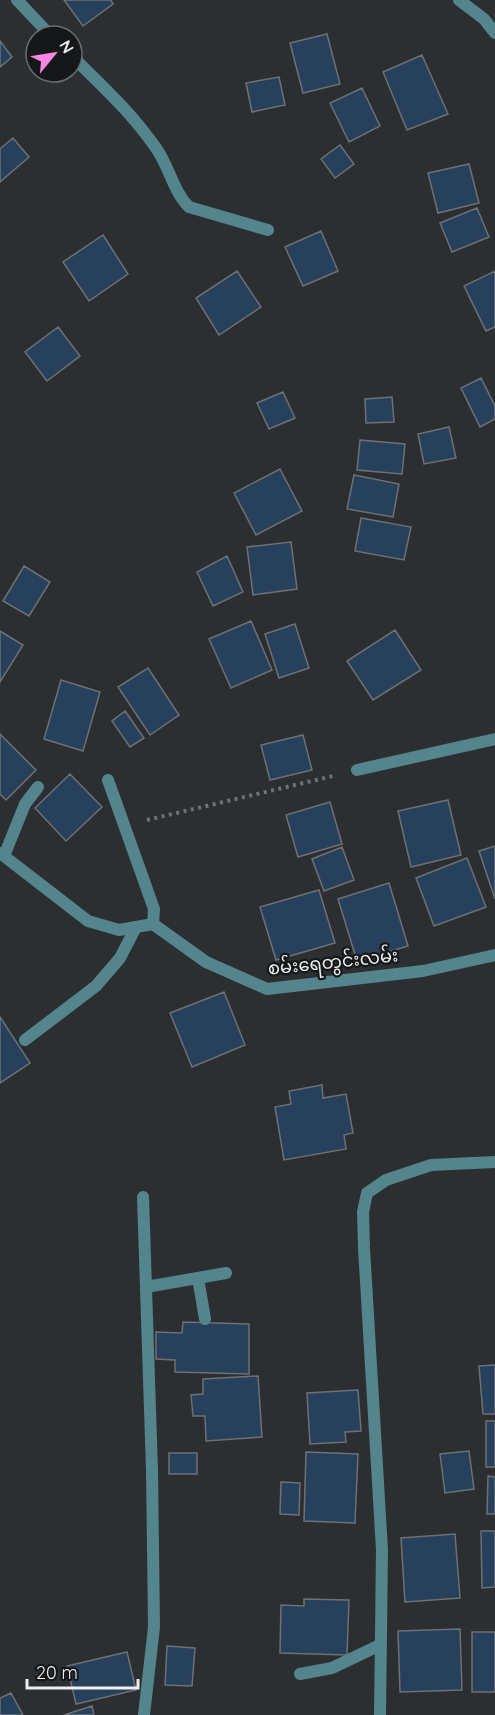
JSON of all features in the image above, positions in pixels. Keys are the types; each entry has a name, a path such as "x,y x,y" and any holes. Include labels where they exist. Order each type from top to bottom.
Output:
{"street":[{"path":"17,0 40,24"},
{"path":"459,0 484,19 495,33"},
{"path":"84,68 134,116 161,154 180,198 189,207 268,230"},
{"path":"357,770 495,739"},
{"path":"38,787 25,804 2,855 88,921 119,930 153,924 154,909 126,825 108,780"},
{"name":"စမ်းရေတွင်းလမ်း","path":"153,924 206,962 267,989 423,971 495,955"},
{"path":"25,1040 96,986 120,958 136,927"},
{"path":"380,1715 382,1550 364,1248 363,1212 366,1193 386,1180 432,1165 495,1162"},
{"path":"143,1197 154,1627 144,1715"},
{"path":"146,1287 226,1273"},
{"path":"198,1278 206,1319"},
{"path":"300,1674 332,1668 380,1646"}],"path":[{"path":"126,825 357,770"}],"building":[{"path":"64,0 111,0 113,4 84,25"},
{"path":"327,34 340,84 303,93 290,43"},
{"path":"0,41 12,57 0,67"},
{"path":"422,55 448,114 407,130 383,72"},
{"path":"279,77 285,105 252,112 246,83"},
{"path":"362,88 380,126 349,142 330,103"},
{"path":"13,138 29,157 0,182 0,149"},
{"path":"340,145 354,164 335,178 321,159"},
{"path":"469,164 479,203 438,213 428,173"},
{"path":"477,208 489,237 452,252 440,223"},
{"path":"321,231 338,271 303,286 285,247"},
{"path":"103,235 128,274 89,301 63,262"},
{"path":"237,271 261,307 219,335 196,298"},
{"path":"495,271 495,327 486,331 464,286"},
{"path":"58,327 80,356 47,381 25,352"},
{"path":"481,378 495,406 495,419 480,427 461,388"},
{"path":"283,392 295,418 269,429 257,403"},
{"path":"392,397 394,422 366,423 365,399"},
{"path":"449,427 456,458 424,464 418,434"},
{"path":"360,440 405,444 402,474 357,470"},
{"path":"280,469 302,511 256,535 234,493"},
{"path":"354,475 399,484 393,517 347,509"},
{"path":"361,518 411,527 404,560 355,551"},
{"path":"291,542 297,589 253,595 247,547"},
{"path":"227,556 243,592 213,606 197,572"},
{"path":"24,566 50,582 29,616 3,601"},
{"path":"251,621 272,670 231,688 209,639"},
{"path":"295,624 309,668 279,678 265,634"},
{"path":"395,630 421,670 373,700 347,661"},
{"path":"0,631 23,645 0,682"},
{"path":"148,668 179,715 150,735 118,687"},
{"path":"61,680 100,692 83,751 44,739"},
{"path":"125,711 144,738 130,747 112,721"},
{"path":"0,734 36,770 6,800 0,794"},
{"path":"303,735 312,770 270,780 261,745"},
{"path":"70,774 102,807 66,841 35,808"},
{"path":"448,800 461,855 411,867 398,811"},
{"path":"330,802 342,844 298,857 286,815"},
{"path":"495,846 495,899 479,851"},
{"path":"342,847 354,880 324,891 312,859"},
{"path":"467,858 486,907 434,926 416,878"},
{"path":"389,883 408,946 357,961 338,899"},
{"path":"319,890 335,943 276,960 260,907"},
{"path":"224,992 245,1045 192,1067 170,1013"},
{"path":"0,1017 30,1063 0,1083"},
{"path":"322,1085 323,1098 346,1094 353,1133 344,1135 346,1149 284,1160 275,1107 291,1104 289,1091"},
{"path":"183,1322 249,1324 249,1374 175,1372 175,1360 156,1359 156,1332 182,1333"},
{"path":"495,1365 495,1414 483,1414 479,1366"},
{"path":"258,1376 262,1437 206,1441 205,1416 193,1416 191,1395 203,1394 203,1379"},
{"path":"358,1390 361,1431 345,1432 346,1442 310,1444 307,1393"},
{"path":"486,1421 495,1421 495,1467 486,1467"},
{"path":"469,1451 474,1489 445,1493 440,1454"},
{"path":"306,1452 358,1454 355,1523 304,1521"},
{"path":"169,1453 197,1453 197,1474 169,1474"},
{"path":"488,1476 495,1477 495,1514 487,1514"},
{"path":"281,1482 300,1483 299,1515 280,1514"},
{"path":"481,1531 495,1531 495,1587 482,1588"},
{"path":"455,1534 460,1598 405,1602 401,1538"},
{"path":"304,1599 349,1600 347,1655 280,1653 281,1605 304,1606"},
{"path":"460,1629 462,1690 400,1692 398,1631"},
{"path":"472,1632 495,1632 495,1692 472,1692"},
{"path":"167,1646 195,1648 192,1686 165,1685"},
{"path":"127,1652 136,1690 76,1704 67,1666"},
{"path":"11,1693 23,1715 0,1715 0,1698"},
{"path":"92,1706 94,1715 64,1715"}]}
